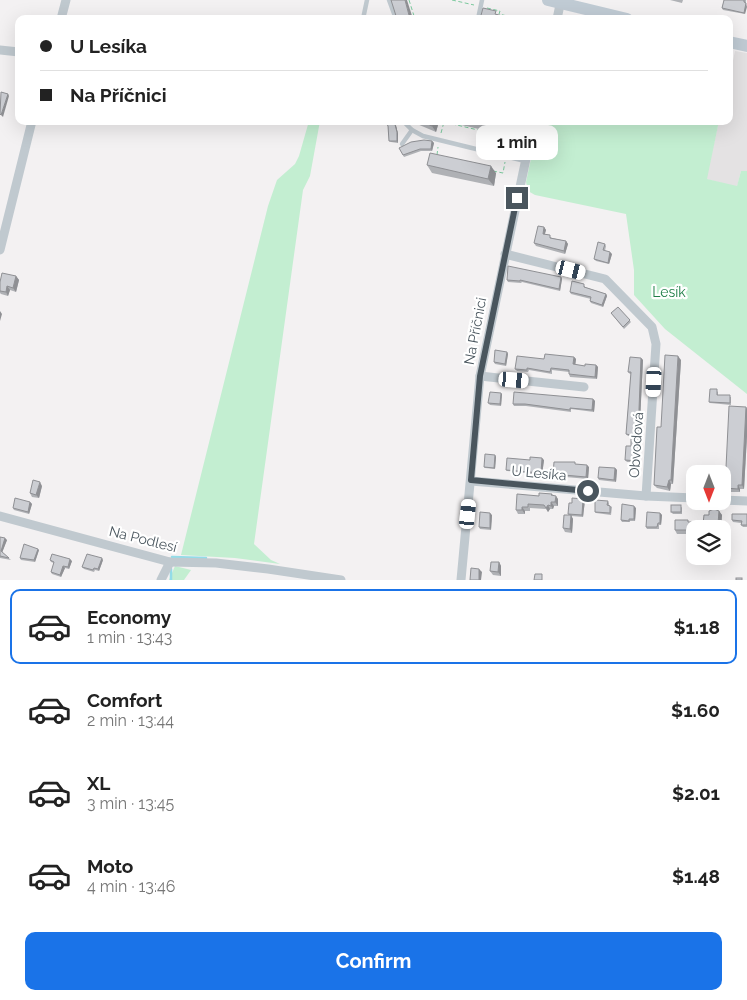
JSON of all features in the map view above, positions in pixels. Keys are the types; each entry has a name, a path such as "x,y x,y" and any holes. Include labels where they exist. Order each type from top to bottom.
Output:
{"main road":[{"path":"548,0 611,15"},
{"path":"733,43 747,46"}],"street":[{"path":"62,15 66,0"},
{"path":"558,15 561,2"},
{"path":"0,50 15,52"},
{"path":"0,250 31,125"},
{"name":"Na Příčnici","path":"460,580 480,376 504,254 533,125"},
{"name":"Obvodová","path":"504,254 605,279 652,327 656,344 646,496"},
{"path":"480,376 584,386"},
{"name":"U Lesíka","path":"471,480 646,496 686,498"},
{"path":"731,500 747,501"},
{"name":"Na Podlesí","path":"0,516 170,562 216,563 341,580"},
{"path":"161,580 170,562"}],"lane":[{"path":"364,15 367,0"},
{"path":"389,0 395,15"},
{"path":"479,15 482,0"},
{"path":"407,125 423,136 525,161"},
{"path":"402,144 412,130"}],"path":[{"path":"408,0 414,15"},
{"path":"436,158 442,125"},
{"path":"456,125 494,134 490,152"},
{"path":"486,169 503,173 506,156"}],"shaded area":[{"path":"735,51 747,53 747,171 741,171 737,187 706,179 718,125 733,125 733,61"}],"green space":[{"path":"308,125 319,125 310,176 303,190 254,544 271,560 280,564 235,558 181,555 268,206 277,180 295,164"},
{"name":"Lesík","path":"538,125 718,125 707,179 737,186 741,171 747,171 747,394 665,329 634,295 634,270 626,214 535,195 528,191 526,182"},
{"path":"175,566 191,570 184,580 169,580"}],"building":[{"path":"391,0 405,0 409,15 396,15"},
{"path":"724,0 744,0 746,3 744,13 722,8"},
{"path":"483,8 496,11 495,14 499,15 481,15"},
{"path":"1,92 8,94 1,115 0,114"},
{"path":"395,125 397,141 389,141 388,126"},
{"path":"488,125 500,125 500,128"},
{"path":"432,141 431,149 420,149 403,155 399,148 411,142"},
{"path":"430,153 491,166 488,179 427,165"},
{"path":"538,226 544,227 543,234 550,235 550,238 566,241 564,251 534,243"},
{"path":"598,242 605,244 603,250 610,252 608,263 594,259"},
{"path":"508,266 561,277 559,289 520,280 507,280"},
{"path":"2,273 16,276 13,288 7,286 6,292 0,291"},
{"path":"572,281 606,294 602,305 590,301 591,297 570,292"},
{"path":"618,307 630,320 623,327 611,313"},
{"path":"495,350 507,352 505,364 494,362"},
{"path":"545,354 574,357 573,364 596,365 595,377 569,374 569,370 551,368 550,372 527,368 527,370 515,369 517,356 544,359"},
{"path":"665,355 678,356 671,480 669,480 667,487 654,485 657,427 661,427"},
{"path":"630,357 641,358 637,461 625,460 626,446 631,446 631,435 626,434 631,372 628,372"},
{"path":"710,389 717,389 717,395 730,395 730,403 709,402"},
{"path":"490,392 501,393 500,404 488,403"},
{"path":"514,392 593,399 592,410 570,408 570,410 513,404"},
{"path":"729,406 746,407 742,485 738,485 738,489 731,488 731,465 726,465"},
{"path":"485,454 495,455 494,468 484,467"},
{"path":"530,457 542,458 541,473 506,470 507,458 530,460"},
{"path":"554,462 575,462 575,464 587,465 586,477 553,474"},
{"path":"599,467 615,468 614,480 598,478"},
{"path":"33,480 40,482 36,495 30,493"},
{"path":"539,493 556,496 555,502 551,502 551,506 548,505 546,508 544,505 528,504 528,507 522,507 522,510 516,510 517,494 539,496"},
{"path":"15,498 30,502 28,512 13,508"},
{"path":"572,498 583,499 582,515 568,514 569,503 572,503"},
{"path":"595,500 608,501 607,505 610,506 610,513 595,512"},
{"path":"622,504 634,506 634,519 629,519 629,521 621,520"},
{"path":"671,505 681,505 681,512 671,512"},
{"path":"709,511 719,511 718,520 703,520 704,515 709,515"},
{"path":"480,512 490,513 490,528 479,527"},
{"path":"647,512 660,513 660,523 658,523 657,527 646,527"},
{"path":"732,514 747,514 747,525 741,525 742,521 732,520"},
{"path":"564,515 571,515 570,529 563,528"},
{"path":"675,520 686,520 686,530 675,530"},
{"path":"0,537 5,538 1,551 9,558 0,556"},
{"path":"24,544 38,549 34,560 20,558"},
{"path":"52,554 70,559 68,567 63,566 60,575 51,572 54,562 50,560"},
{"path":"87,554 102,558 98,569 94,568 93,570 82,567"},
{"path":"491,562 499,562 498,572 490,571"},
{"path":"471,568 479,569 479,580 470,580"},
{"path":"535,574 542,574 542,580 534,580"}],"waterway":[{"path":"172,557 206,558"},
{"path":"171,569 171,580"}],"route":[{"path":"517,198 480,376 471,480 588,491"}]}
